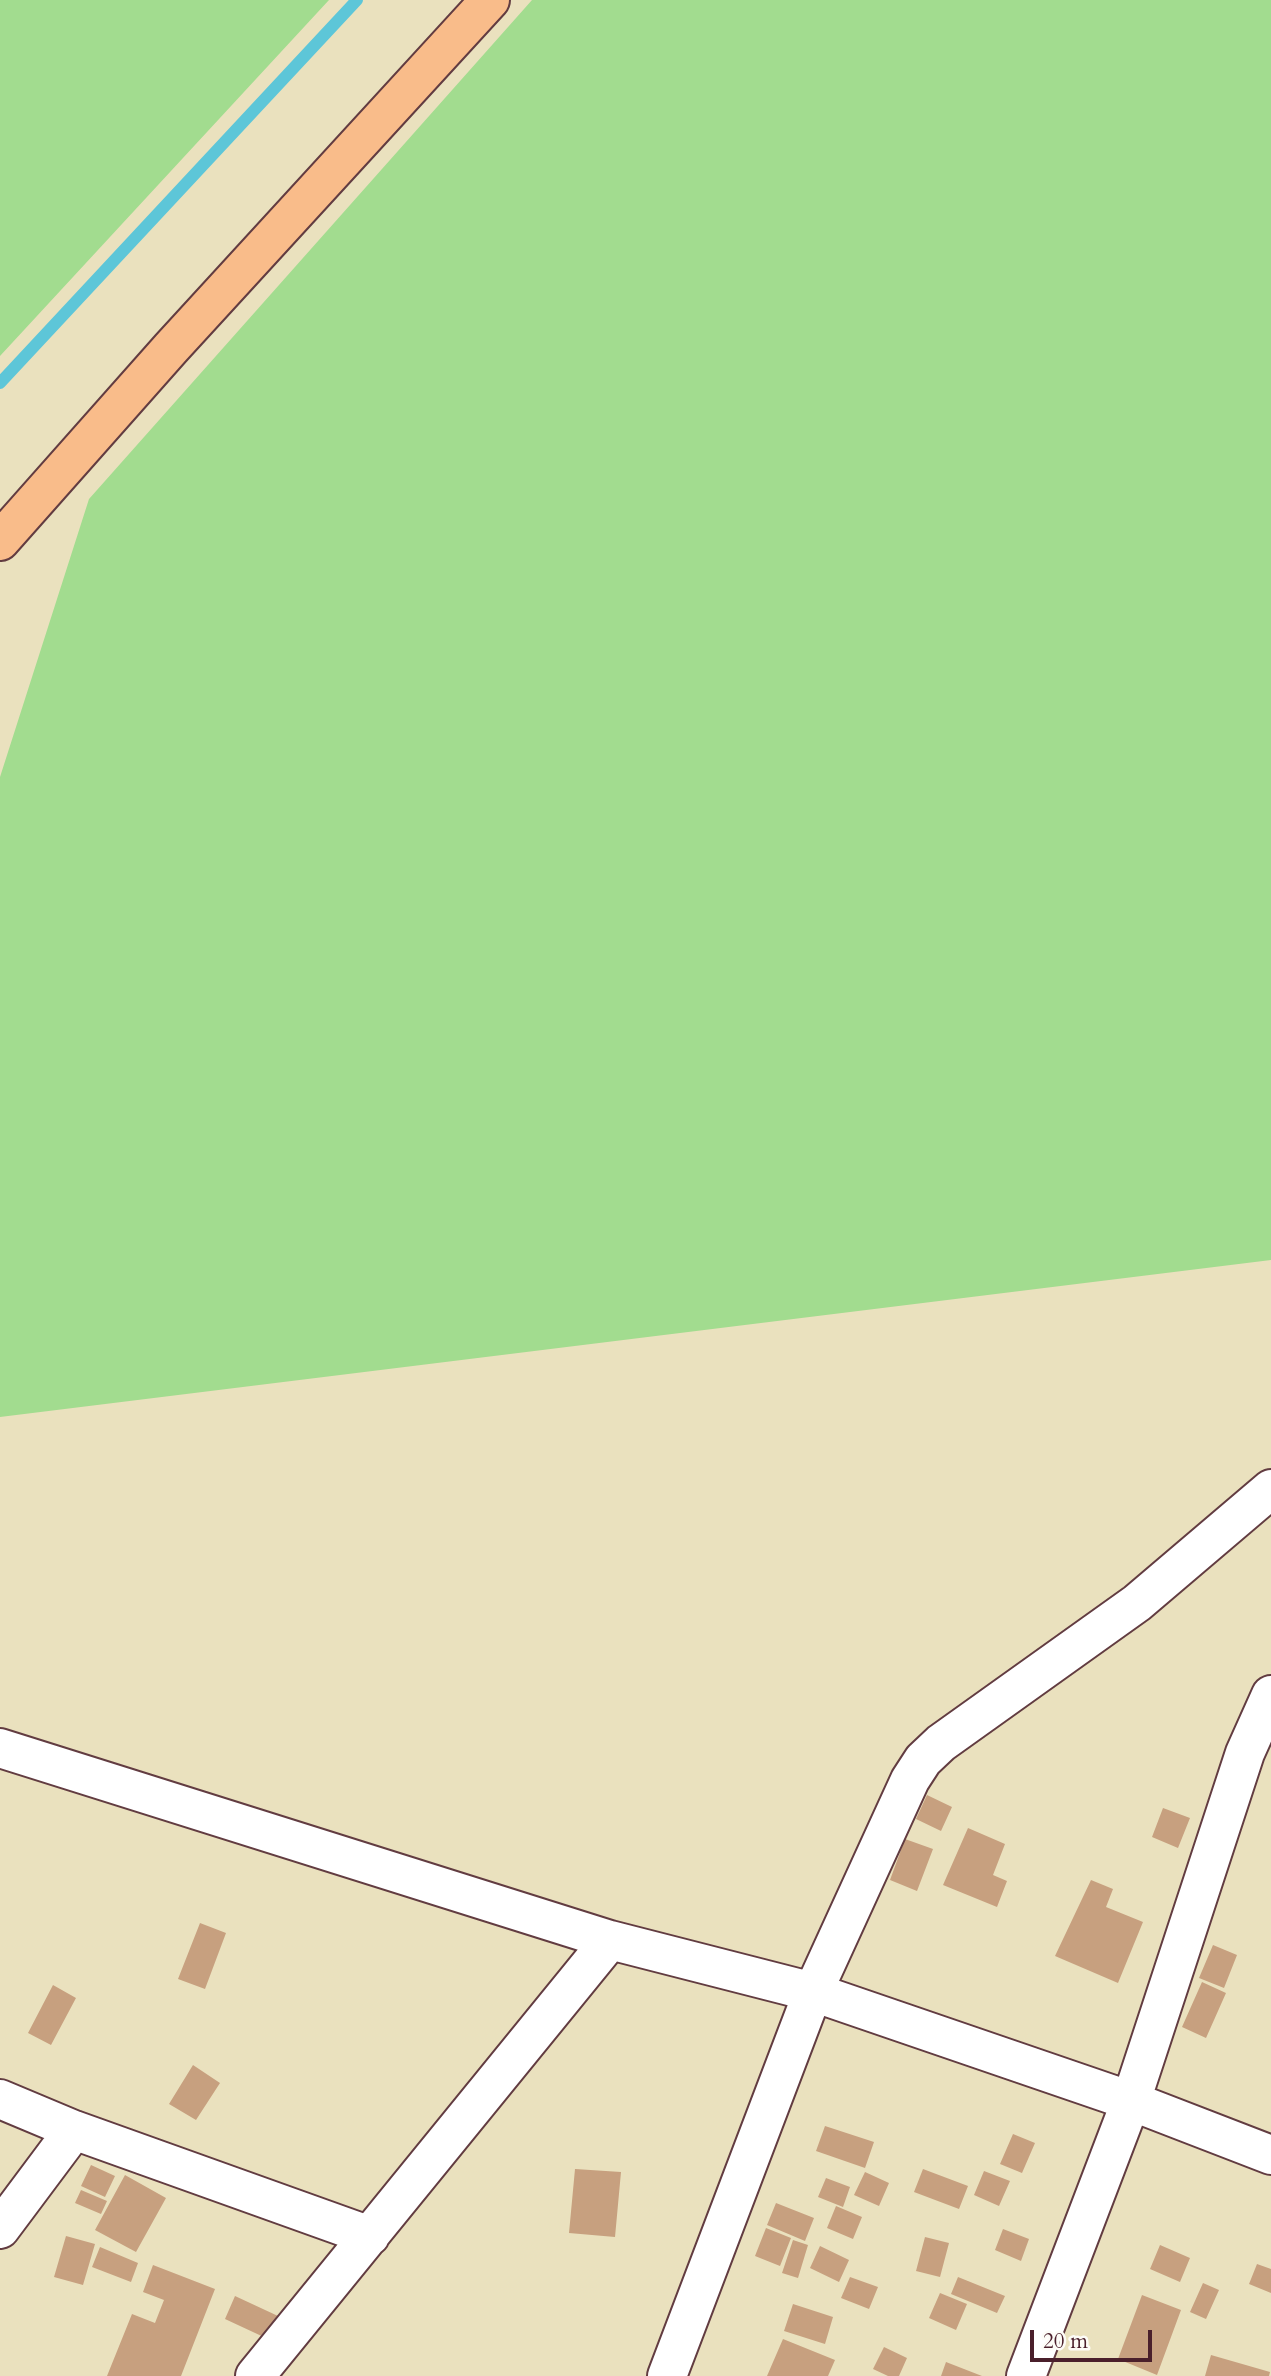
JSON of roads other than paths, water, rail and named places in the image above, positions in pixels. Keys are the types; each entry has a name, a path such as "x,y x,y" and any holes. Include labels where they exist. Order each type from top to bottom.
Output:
{"main road":[{"path":"0,541 171,348 490,0"}],"street":[{"path":"667,2376 813,1992 910,1780 923,1760 941,1743 1137,1603 1271,1489"},
{"path":"1026,2376 1131,2101 1245,1753 1271,1695"},
{"path":"0,1748 610,1940 813,1992 1131,2101 1271,2155"},
{"path":"255,2376 610,1940"},
{"path":"0,2099 74,2130 370,2236"},
{"path":"0,2230 74,2130"}],"waterway":[{"path":"0,383 357,0"}]}
